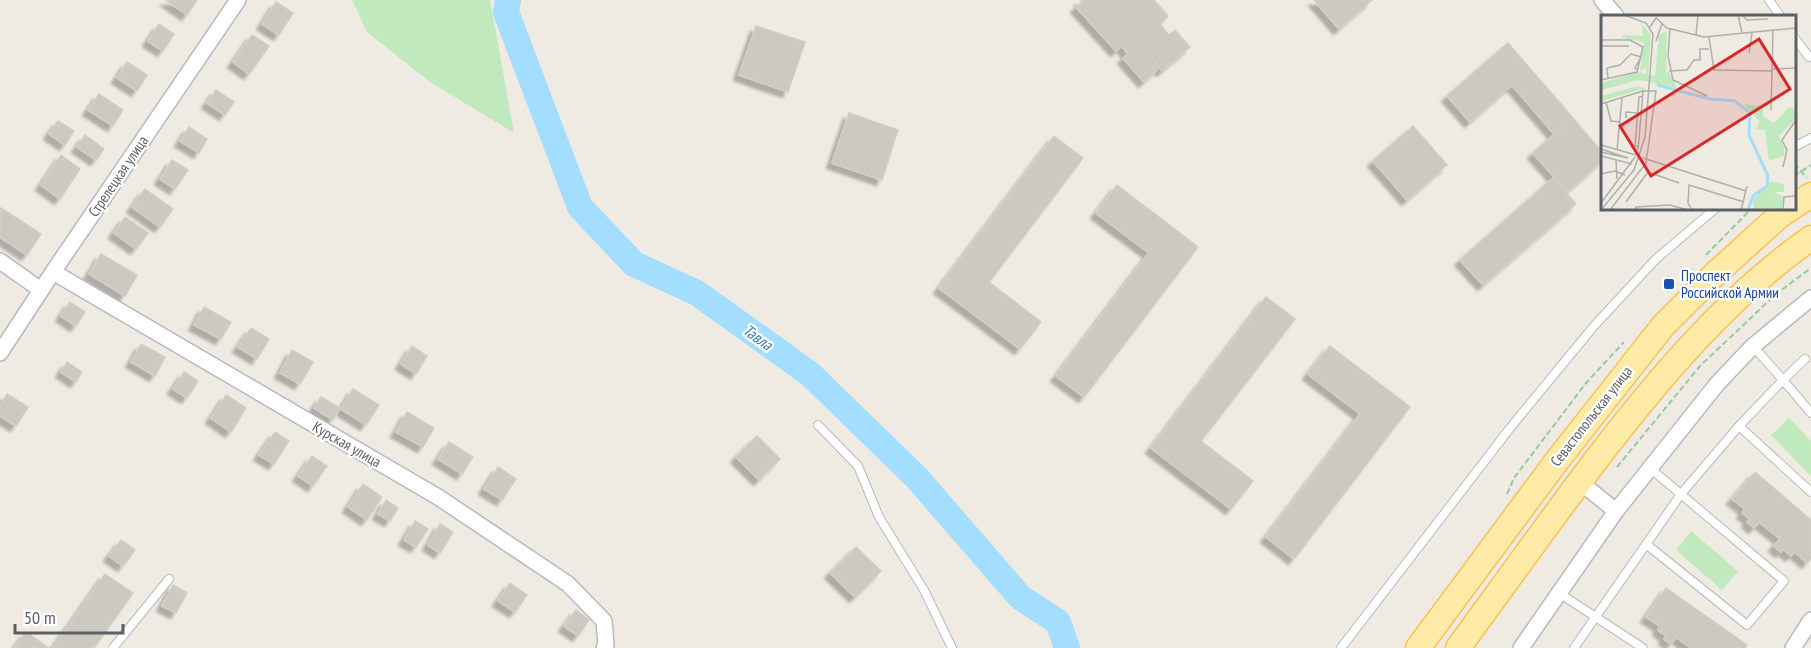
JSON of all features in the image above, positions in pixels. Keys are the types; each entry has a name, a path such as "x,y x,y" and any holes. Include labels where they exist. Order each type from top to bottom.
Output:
{"main road":[{"name":"Севастопольская улица","path":"1796,203 1811,195"},
{"name":"Севастопольская улица","path":"1418,648 1556,462 1663,326 1784,210"},
{"name":"Севастопольская улица","path":"1458,648 1640,403 1688,348 1736,299 1811,238"}],"street":[{"name":"Стрелецкая улица","path":"0,353 238,0"},
{"path":"1602,0 1615,15"},
{"path":"0,261 41,290"},
{"name":"Курская улица","path":"53,272 438,497 567,584 604,621 606,645 604,648"},
{"path":"1521,648 1616,511 1717,384 1753,346 1811,298"},
{"path":"1580,482 1616,511"},
{"path":"1793,648 1811,620"}],"lane":[{"path":"1769,0 1779,15"},
{"path":"1796,39 1809,57 1811,56"},
{"path":"1796,146 1811,138"},
{"path":"1341,648 1510,428 1594,326 1656,259 1714,210"},
{"path":"1753,346 1811,413"},
{"path":"1574,648 1681,494 1739,426 1805,359"},
{"path":"818,425 858,466 879,517 924,590 952,648"},
{"path":"1739,426 1811,492"},
{"path":"1646,544 1747,625 1784,581 1650,469"},
{"path":"114,648 169,579"},
{"path":"1559,593 1643,648"}],"path":[{"path":"1796,175 1811,165"},
{"path":"1796,166 1811,183"},
{"path":"1617,466 1700,366 1776,294 1811,268"}],"green space":[{"path":"352,0 490,0 514,133 430,82 367,32"},
{"path":"1789,418 1811,441 1811,476 1771,435"},
{"path":"1691,531 1738,571 1722,590 1676,550"}],"building":[{"path":"166,0 197,0 187,15"},
{"path":"1080,0 1154,0 1168,16 1160,24 1169,35 1175,30 1190,47 1162,71 1152,60 1150,62 1157,70 1144,82 1123,58 1128,54 1122,46 1116,51 1076,7 1082,2"},
{"path":"1314,0 1372,0 1339,29"},
{"path":"276,2 293,13 279,35 262,24"},
{"path":"159,24 174,34 163,51 148,41"},
{"path":"756,26 805,42 788,92 739,75"},
{"path":"252,35 269,46 249,74 233,62"},
{"path":"1508,43 1573,118 1554,134 1512,85 1470,122 1447,96"},
{"path":"127,62 147,75 137,91 117,78"},
{"path":"216,90 234,102 225,115 207,103"},
{"path":"99,94 123,110 113,126 88,110"},
{"path":"849,113 898,130 882,180 832,163"},
{"path":"1573,118 1601,151 1601,162 1567,192 1533,153"},
{"path":"58,121 74,131 65,145 49,134"},
{"path":"1413,126 1447,165 1407,200 1373,161"},
{"path":"189,127 207,139 199,153 180,141"},
{"path":"85,135 104,149 96,160 77,147"},
{"path":"1054,136 1083,158 989,282 1041,322 1020,349 939,288"},
{"path":"61,155 80,169 60,199 41,185"},
{"path":"172,160 188,170 175,189 160,179"},
{"path":"1553,178 1576,204 1483,285 1460,260"},
{"path":"1117,185 1198,247 1084,397 1056,376 1149,253 1096,213"},
{"path":"145,189 173,209 160,227 132,207"},
{"path":"1,208 41,234 27,255 0,237"},
{"path":"125,217 148,233 136,249 114,233"},
{"path":"101,254 137,275 125,296 89,274"},
{"path":"1266,297 1295,319 1201,441 1253,481 1231,509 1151,448"},
{"path":"70,302 85,312 76,326 61,316"},
{"path":"204,307 231,322 221,339 194,325"},
{"path":"251,328 269,339 257,359 238,347"},
{"path":"141,344 165,357 155,376 131,362"},
{"path":"412,346 427,356 416,374 401,364"},
{"path":"1330,346 1410,407 1294,559 1266,537 1360,414 1308,374"},
{"path":"292,350 313,362 300,384 280,373"},
{"path":"67,362 82,372 76,382 61,372"},
{"path":"184,372 198,381 187,398 173,389"},
{"path":"353,389 379,405 366,425 341,409"},
{"path":"7,394 28,407 16,426 0,416 0,406"},
{"path":"226,395 246,408 231,432 211,418"},
{"path":"321,397 340,408 333,420 314,408"},
{"path":"407,412 434,428 423,447 396,432"},
{"path":"275,432 289,441 274,464 259,455"},
{"path":"757,436 780,459 759,480 736,457"},
{"path":"449,442 473,457 462,474 438,459"},
{"path":"312,456 327,466 313,486 298,476"},
{"path":"498,467 516,479 502,500 484,489"},
{"path":"1755,472 1811,520 1811,558 1807,563 1795,552 1791,556 1783,549 1781,552 1774,546 1780,539 1759,522 1754,528 1747,522 1750,519 1742,513 1745,509 1732,499"},
{"path":"363,484 382,497 367,520 348,507"},
{"path":"386,500 398,508 390,521 378,514"},
{"path":"415,521 428,529 416,547 404,540"},
{"path":"440,524 453,532 440,553 428,545"},
{"path":"121,540 135,550 123,566 109,556"},
{"path":"856,547 881,571 855,597 830,573"},
{"path":"105,574 133,593 94,648 53,648"},
{"path":"510,583 527,595 515,612 498,601"},
{"path":"173,585 187,593 176,613 162,606"},
{"path":"1666,588 1747,645 1745,648 1691,648 1676,637 1671,644 1664,639 1666,636 1658,630 1660,626 1646,617"},
{"path":"576,610 589,620 578,636 564,626"},
{"path":"26,632 49,648 15,648"}],"waterway":[{"name":"Тавла","path":"508,0 506,12 580,207 634,264 697,293 810,374 917,478 1020,597 1058,622 1067,648"}],"place":[{"name":"Проспект Российской Армии","path":"1669,284"}]}
